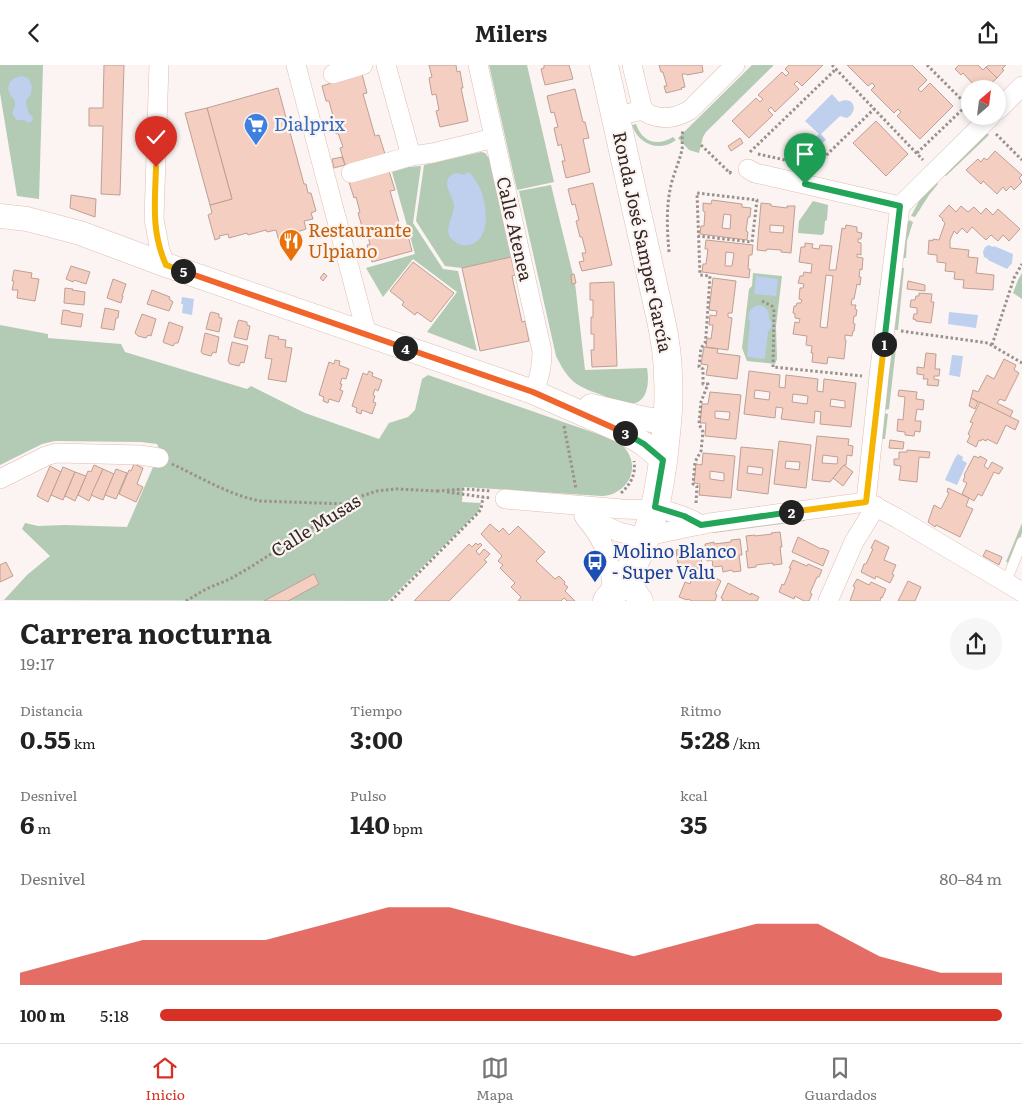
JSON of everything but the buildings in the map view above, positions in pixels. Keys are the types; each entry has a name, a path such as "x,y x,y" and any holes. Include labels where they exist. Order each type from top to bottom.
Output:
{"main road":[{"name":"Ronda José Samper García","path":"604,65 665,339 668,376 668,422 663,460 647,536"},
{"path":"616,589 639,554 647,536"}],"street":[{"path":"159,65 154,219 160,251 166,265"},
{"path":"296,65 367,335"},
{"path":"333,75 362,65"},
{"path":"386,65 411,157"},
{"name":"Calle Atenea","path":"478,65 542,351 538,383 533,392"},
{"path":"632,65 643,111"},
{"path":"616,117 643,111 660,117 682,114 690,110 735,65"},
{"path":"1006,102 1022,86"},
{"path":"828,601 871,504 885,329 900,206 992,125"},
{"path":"351,173 494,138"},
{"path":"744,160 755,173 900,206"},
{"path":"0,215 27,219 80,233 166,265 533,392 622,431 644,444 663,460"},
{"path":"533,392 634,416 668,422"},
{"path":"0,479 56,453 140,455 165,461"},
{"path":"499,495 579,506 654,508 684,516 698,517 871,504 1022,592"},
{"path":"579,506 626,535 635,536 647,536 698,517"},
{"path":"579,506 604,545 616,589 635,592 641,601"}],"lane":[{"path":"1006,582 1022,542"}],"path":[{"path":"832,65 926,163"},
{"path":"927,65 961,100"},
{"path":"701,145 730,173 836,69"},
{"path":"744,160 802,164 808,173 874,109"},
{"path":"917,153 961,110"},
{"path":"994,125 1022,160"},
{"path":"698,236 752,242 757,199 697,193 698,236 700,275 710,276 706,336 705,343 701,348 700,367 703,369 703,384 708,385 701,402 699,424 703,432 701,451 695,462 693,484 697,486 698,517"},
{"path":"992,345 1014,278 1022,264"},
{"path":"762,301 772,306 774,311 773,367 870,377"},
{"path":"885,329 988,343 1022,363"},
{"path":"563,419 579,506"},
{"path":"616,496 628,486 632,479 634,472 632,456"},
{"path":"165,461 247,498 260,501 348,504"},
{"name":"Calle Musas","path":"186,601 206,589 243,572 362,496 378,491 396,489 437,491 483,497 499,495"},
{"path":"437,491 465,489 499,495"},
{"path":"391,601 478,513 481,509 483,497"}],"green space":[{"path":"0,65 43,65 39,199 17,196 0,93"},
{"path":"489,65 527,65 554,182 517,190"},
{"path":"752,65 774,65 706,132 699,153 689,150 678,138"},
{"path":"636,124 642,135 651,141 661,142 673,137 676,140 663,146 650,145 644,142 635,132 632,125"},
{"path":"986,132 989,135 946,176 943,174"},
{"path":"481,152 485,153 489,158 511,257 462,268 445,266 416,221 424,165"},
{"path":"421,166 413,223 443,269 458,271 477,351 427,332 457,292 413,259 383,297 366,268 415,254 392,172"},
{"path":"936,181 938,184 915,217 911,216 922,196"},
{"path":"551,185 575,283 585,370 647,368 647,387 638,402 632,404 619,402 580,386 569,376 556,356 519,191"},
{"path":"813,201 828,205 824,233 822,235 798,233 799,221"},
{"path":"909,220 913,222 907,241 906,258 900,258 905,231"},
{"path":"899,267 904,268 898,330 893,330"},
{"path":"753,273 782,276 776,326 777,359 775,364 747,361 742,348 749,289 752,286"},
{"path":"1022,273 1022,299 1013,293"},
{"path":"0,325 48,334 48,338 121,344 125,352 247,389 251,386 305,413 379,439 389,423 408,417 415,410 422,379 428,375 615,440 625,448 631,459 631,474 628,481 617,492 602,496 463,487 462,502 481,503 478,512 388,601 4,600 27,575 50,556 22,529 25,523 38,526 127,527 160,451 157,444 141,442 55,441 42,444 0,465"},
{"path":"892,338 897,339 889,409 884,410"},
{"path":"883,413 888,414 885,439 881,439"},
{"path":"805,517 805,521 713,533 713,530"},
{"path":"1022,523 1022,533 1009,563 1006,562"}],"water":[{"path":"22,76 28,78 32,86 31,94 26,103 29,114 33,117 29,123 24,120 17,120 14,117 15,102 8,88 11,81"},
{"path":"832,94 839,102 848,100 853,104 854,108 851,115 847,118 840,116 821,134 826,140 819,145 814,139 819,134 805,121"},
{"path":"469,172 480,188 486,217 481,237 474,243 465,245 457,243 449,235 448,230 454,205 447,183 453,174 464,175"},
{"path":"989,245 1013,254 1012,263 1007,269 984,257 985,247"},
{"path":"756,276 778,279 776,296 754,294"},
{"path":"182,297 194,299 192,315 182,313"},
{"path":"759,305 767,310 772,326 768,332 765,359 747,357 749,312"},
{"path":"949,312 978,315 976,328 948,324"},
{"path":"952,355 963,356 960,377 949,375"},
{"path":"958,454 967,463 957,485 945,480"}],"place":[{"name":"Dialprix","path":"256,146"},
{"name":"Restaurante Ulpiano","path":"291,262"},
{"name":"Molino Blanco - Super Valu","path":"595,583"}],"route":[{"path":"156,167 154,219 160,251 166,265 533,392 622,431 644,444 663,460 655,507 684,516 701,525 866,502 900,206 805,184"}]}
